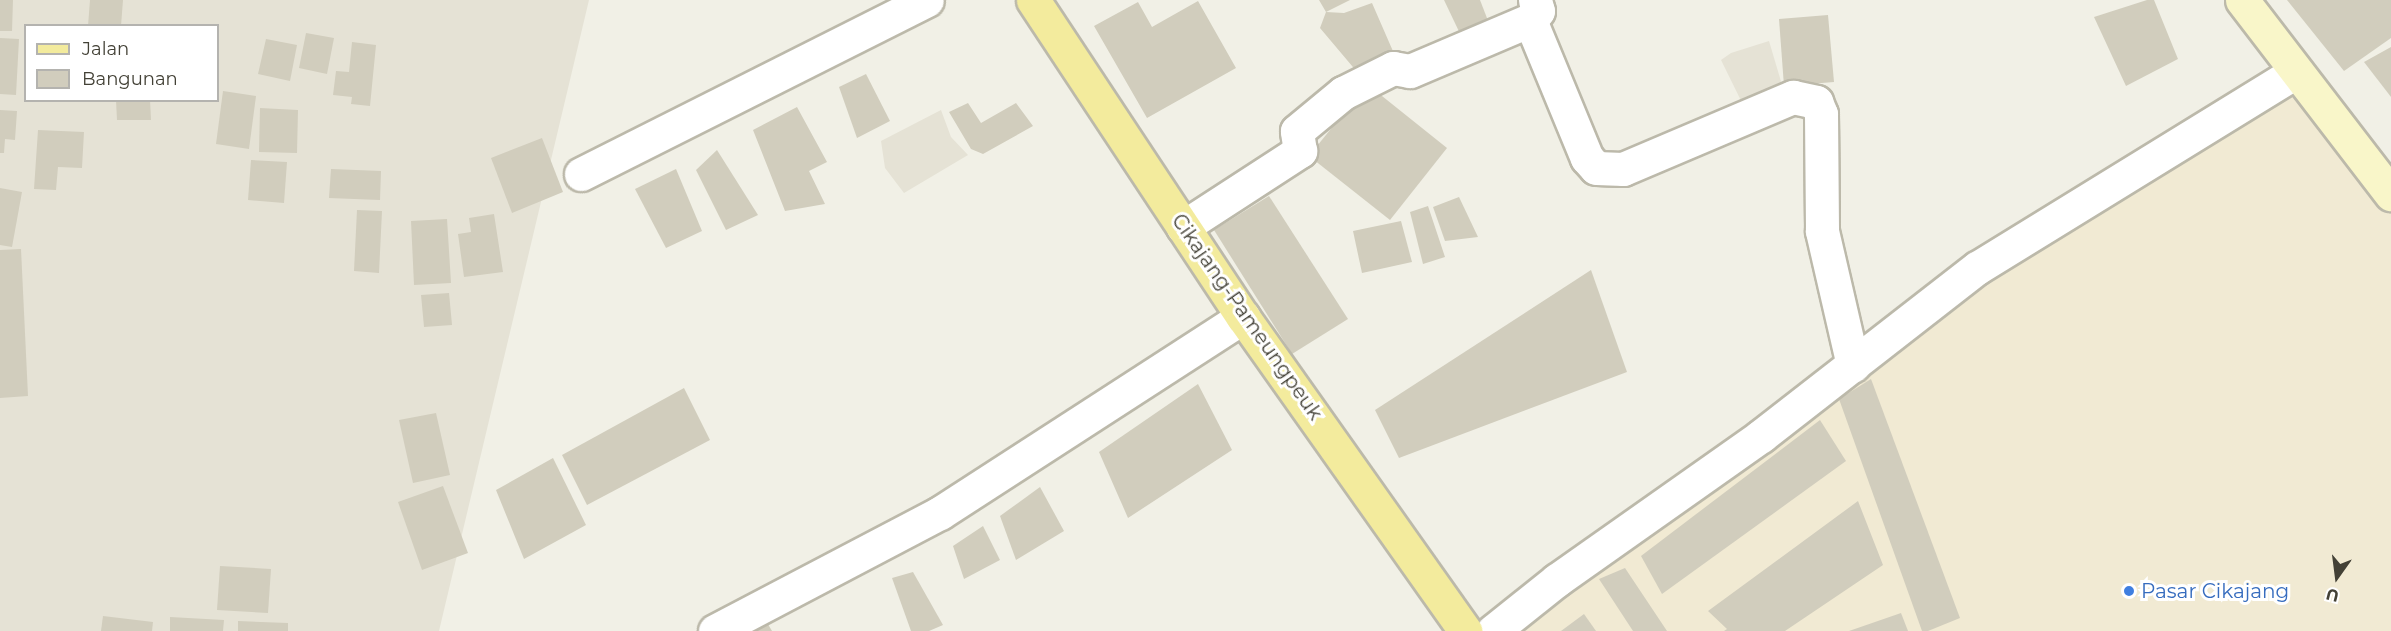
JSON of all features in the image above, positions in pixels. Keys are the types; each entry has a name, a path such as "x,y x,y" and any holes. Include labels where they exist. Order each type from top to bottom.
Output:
{"main road":[{"name":"Cikajang-Pameungpeuk","path":"1033,0 1243,317 1465,631"}],"street":[{"path":"581,174 927,0"},
{"path":"2241,0 2391,194"},
{"path":"1183,227 1300,152 1297,131 1343,93 1393,68 1410,70 1532,10 1587,158 1596,168 1623,170 1793,98 1816,102 1821,114 1822,231 1853,365"},
{"path":"1493,631 1853,365 1977,268 2296,72"},
{"path":"715,631 940,513 1243,317"}],"shaded area":[{"path":"0,0 589,0 439,631 0,631"},
{"path":"1769,41 1788,105 1751,121 1721,60 1731,53"},
{"name":"Pasar Cikajang","path":"2296,72 2391,194 2391,631 1493,631 1977,268"},
{"path":"941,110 951,137 968,155 904,193 885,168 881,141"}],"building":[{"path":"0,0 13,0 12,31 0,31"},
{"path":"90,0 123,0 121,24 88,24"},
{"path":"1319,0 1350,0 1326,12"},
{"path":"1444,0 1480,0 1492,31 1464,42"},
{"path":"2147,0 2154,0 2178,59 2126,86 2094,17"},
{"path":"2287,0 2391,0 2391,38 2344,71"},
{"path":"1198,1 1236,68 1147,118 1094,26 1138,2 1152,27"},
{"path":"1372,3 1399,65 1363,79 1320,28 1326,12 1344,13"},
{"path":"1828,15 1834,82 1784,86 1779,19"},
{"path":"306,33 334,38 327,74 299,68"},
{"path":"0,38 19,39 16,95 0,94"},
{"path":"266,39 297,45 290,81 258,74"},
{"path":"352,42 376,45 370,106 351,104 352,97 333,95 336,71 349,72"},
{"path":"2391,47 2391,97 2364,62"},
{"path":"866,74 890,121 857,138 839,87"},
{"path":"1367,84 1447,148 1390,220 1309,156"},
{"path":"223,91 256,96 249,149 216,144"},
{"path":"116,102 150,102 151,120 117,120"},
{"path":"968,103 981,123 1016,103 1033,126 983,154 971,149 949,112"},
{"path":"797,107 827,162 809,171 825,204 785,211 753,130"},
{"path":"260,108 298,110 297,153 259,152"},
{"path":"0,110 17,111 15,140 5,139 4,153 0,153"},
{"path":"38,130 84,132 82,168 58,167 56,190 34,189"},
{"path":"542,138 563,192 512,213 491,158"},
{"path":"717,150 758,215 726,230 696,170"},
{"path":"251,160 287,162 284,203 248,200"},
{"path":"331,169 381,171 380,200 329,198"},
{"path":"676,169 702,231 666,248 635,189"},
{"path":"0,188 22,192 12,247 0,245"},
{"path":"1269,196 1348,319 1292,354 1214,230"},
{"path":"1459,197 1478,237 1445,241 1433,207"},
{"path":"1428,206 1445,257 1423,264 1410,212"},
{"path":"357,210 382,211 379,273 354,271"},
{"path":"494,214 503,272 464,277 458,234 471,232 469,218"},
{"path":"447,219 451,283 414,285 411,221"},
{"path":"1401,221 1412,262 1362,273 1353,231"},
{"path":"21,249 28,396 0,398 0,250"},
{"path":"1591,270 1627,372 1399,458 1375,410"},
{"path":"449,293 452,325 424,327 421,295"},
{"path":"1871,379 1960,618 1928,631 1922,631 1839,399"},
{"path":"1198,384 1232,450 1128,518 1099,452"},
{"path":"684,388 710,440 587,505 562,455"},
{"path":"436,413 450,475 413,483 399,420"},
{"path":"1820,420 1846,461 1662,594 1641,556"},
{"path":"553,458 586,525 524,559 496,490"},
{"path":"443,486 468,553 422,570 398,502"},
{"path":"1040,487 1064,531 1016,560 1000,516"},
{"path":"1858,501 1883,565 1785,631 1724,631 1727,629 1708,611"},
{"path":"983,526 1000,560 964,579 953,546"},
{"path":"220,566 271,569 268,613 217,610"},
{"path":"1625,568 1667,631 1633,631 1599,579"},
{"path":"913,572 943,625 929,631 911,631 892,578"},
{"path":"1901,613 1908,631 1849,631"},
{"path":"762,614 772,631 733,631"},
{"path":"1584,614 1596,631 1561,631"},
{"path":"103,616 153,622 152,631 101,631"},
{"path":"170,617 224,620 223,631 170,631"},
{"path":"238,621 288,623 288,631 238,631"}],"place":[{"name":"Pasar Cikajang","path":"2129,591"}]}
